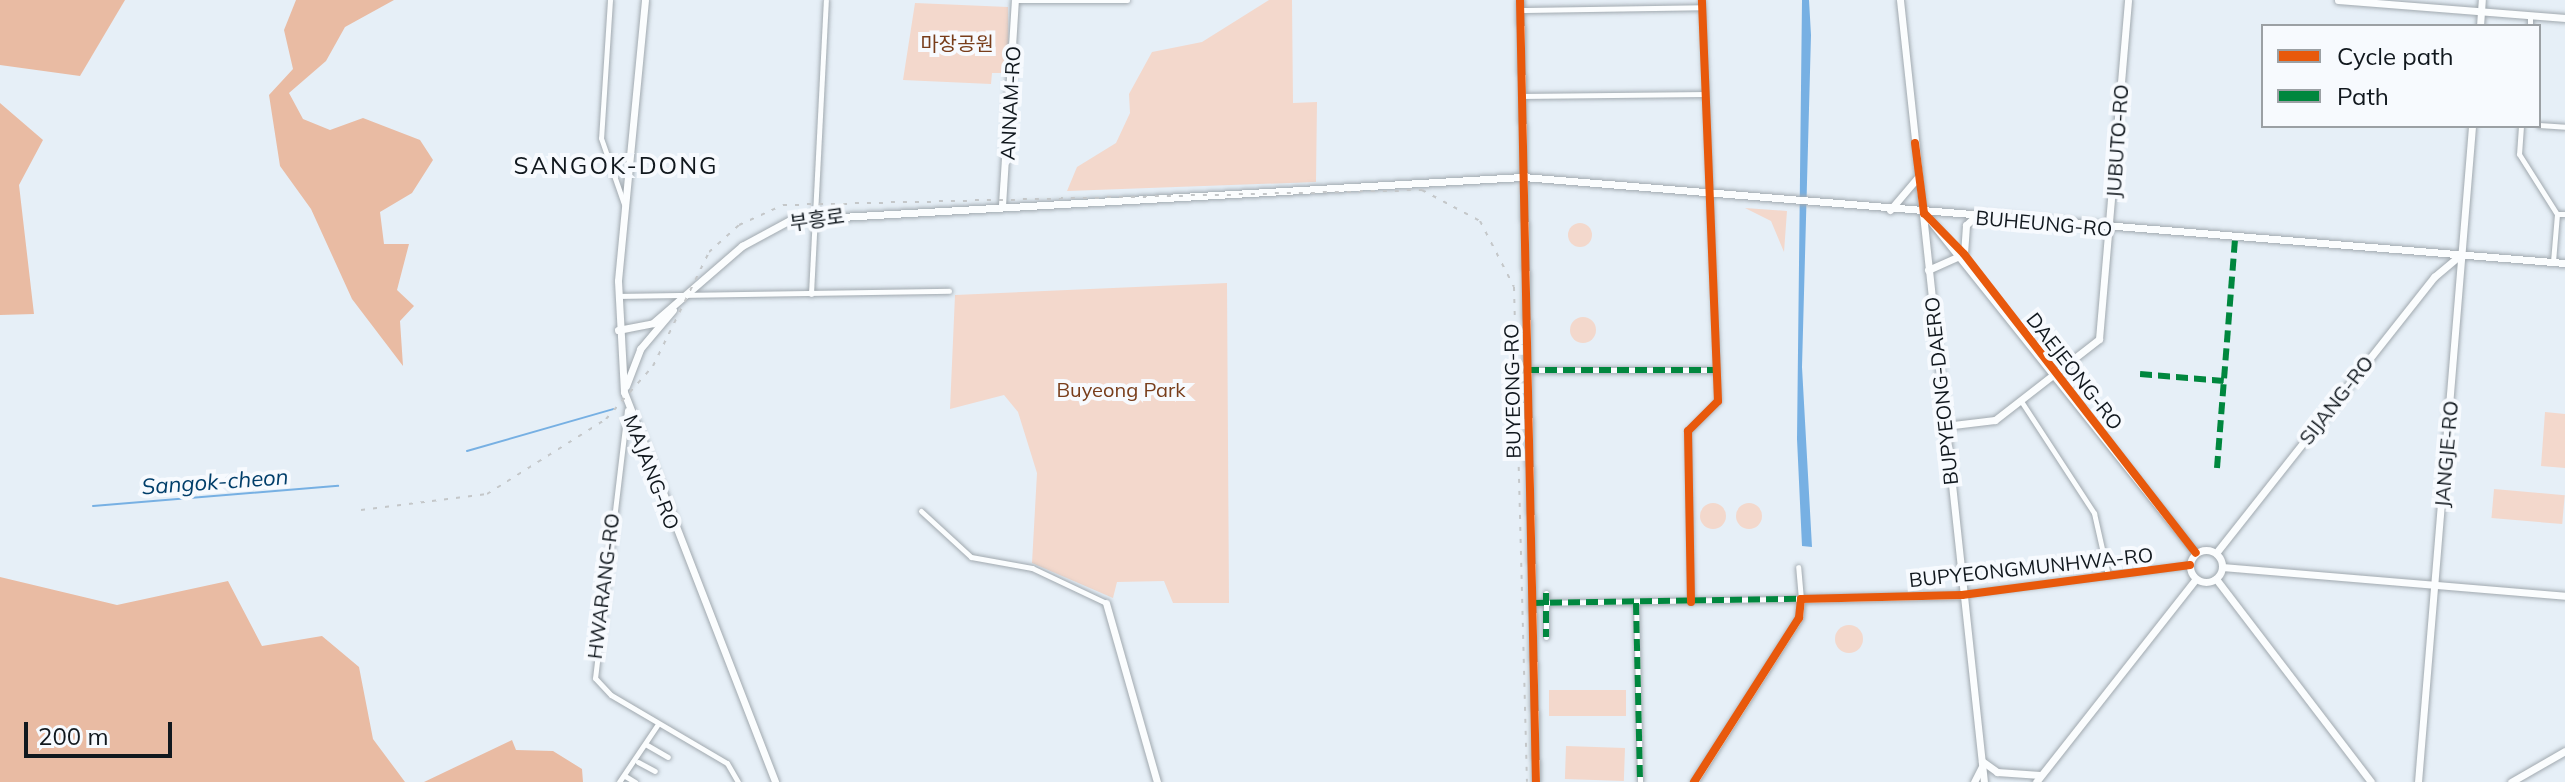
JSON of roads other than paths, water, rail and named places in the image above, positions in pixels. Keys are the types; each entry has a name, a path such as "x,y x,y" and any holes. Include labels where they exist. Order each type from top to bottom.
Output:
{"main road":[{"name":"MAJANG-RO","path":"645,0 617,296 624,392 627,410 775,782"},
{"name":"ANNAM-RO","path":"1002,205 1017,0"},
{"name":"BUYEONG-RO","path":"1520,0 1536,782"},
{"name":"BUPYEONG-DAERO","path":"1900,0 1984,782"},
{"name":"JUBUTO-RO","path":"1945,426 1995,420 2099,339 2128,0"},
{"path":"2338,0 2565,18"},
{"path":"2480,24 2482,0"},
{"name":"JANGJE-RO","path":"2420,781 2472,128"},
{"path":"1890,211 1919,175"},
{"name":"부흥로","path":"618,330 642,328 674,308 759,234 810,217 1523,177"},
{"name":"BUHEUNG-RO","path":"1523,177 1890,211 2565,263"},
{"name":"DAEJEONG-RO","path":"1924,213 1964,254 2196,553"},
{"path":"1928,270 1964,254 1966,225 1975,217"},
{"name":"SIJANG-RO","path":"2216,553 2434,277 2462,254"},
{"path":"624,392 640,349 674,308"},
{"path":"2196,579 2190,565 2196,553 2216,553 2222,567 2216,579"},
{"path":"2222,567 2565,596"},
{"path":"2196,579 2216,579"},
{"path":"1974,782 1982,763 1997,772 2039,780 2196,579"},
{"path":"2216,579 2371,782"},
{"name":"BUPYEONGMUNHWA-RO","path":"1801,599 1962,595"},
{"path":"1694,782 1799,618 1801,599"},
{"path":"1106,603 1157,782"},
{"path":"2511,782 2565,751"},
{"path":"2409,782 2420,781"}],"street":[{"path":"610,0 601,138 625,208"},
{"path":"811,294 810,217 826,0"},
{"path":"1017,0 1127,0"},
{"path":"1520,10 1702,4 1718,401 1688,431 1691,602"},
{"path":"2530,16 2530,24"},
{"path":"1522,96 1704,94"},
{"path":"2541,125 2565,127"},
{"path":"2521,128 2519,154 2557,214 2553,262"},
{"path":"2557,214 2565,214"},
{"path":"617,296 949,291"},
{"path":"1527,370 1717,370"},
{"path":"2021,401 2094,513 2108,575"},
{"name":"HWARANG-RO","path":"627,410 594,672 605,690 727,763 738,782"},
{"path":"921,511 971,557 1032,568 1106,603"},
{"name":"BUPYEONGMUNHWA-RO","path":"1962,595 2190,565"},
{"path":"1532,603 1801,599 1798,567"},
{"path":"1546,593 1546,637"},
{"path":"1636,603 1640,782"},
{"path":"619,782 638,762 658,724"},
{"path":"647,745 668,757"},
{"path":"638,762 655,771"},
{"path":"625,776 635,782"}],"water":[{"path":"1802,0 1809,0 1811,35 1802,367 1812,547 1802,546 1797,439"}],"waterway":[{"path":"467,451 613,409"},
{"name":"Sangok-cheon","path":"93,506 338,486"}],"railway":[{"path":"361,510 487,494 606,419 653,366 709,252 739,225 783,205 1422,190 1480,221 1514,287 1527,782"}],"district":[{"name":"SANGOK-DONG","path":"616,166"}],"park label":[{"name":"마장공원","path":"957,43"},
{"name":"Buyeong Park","path":"1121,389"}]}
